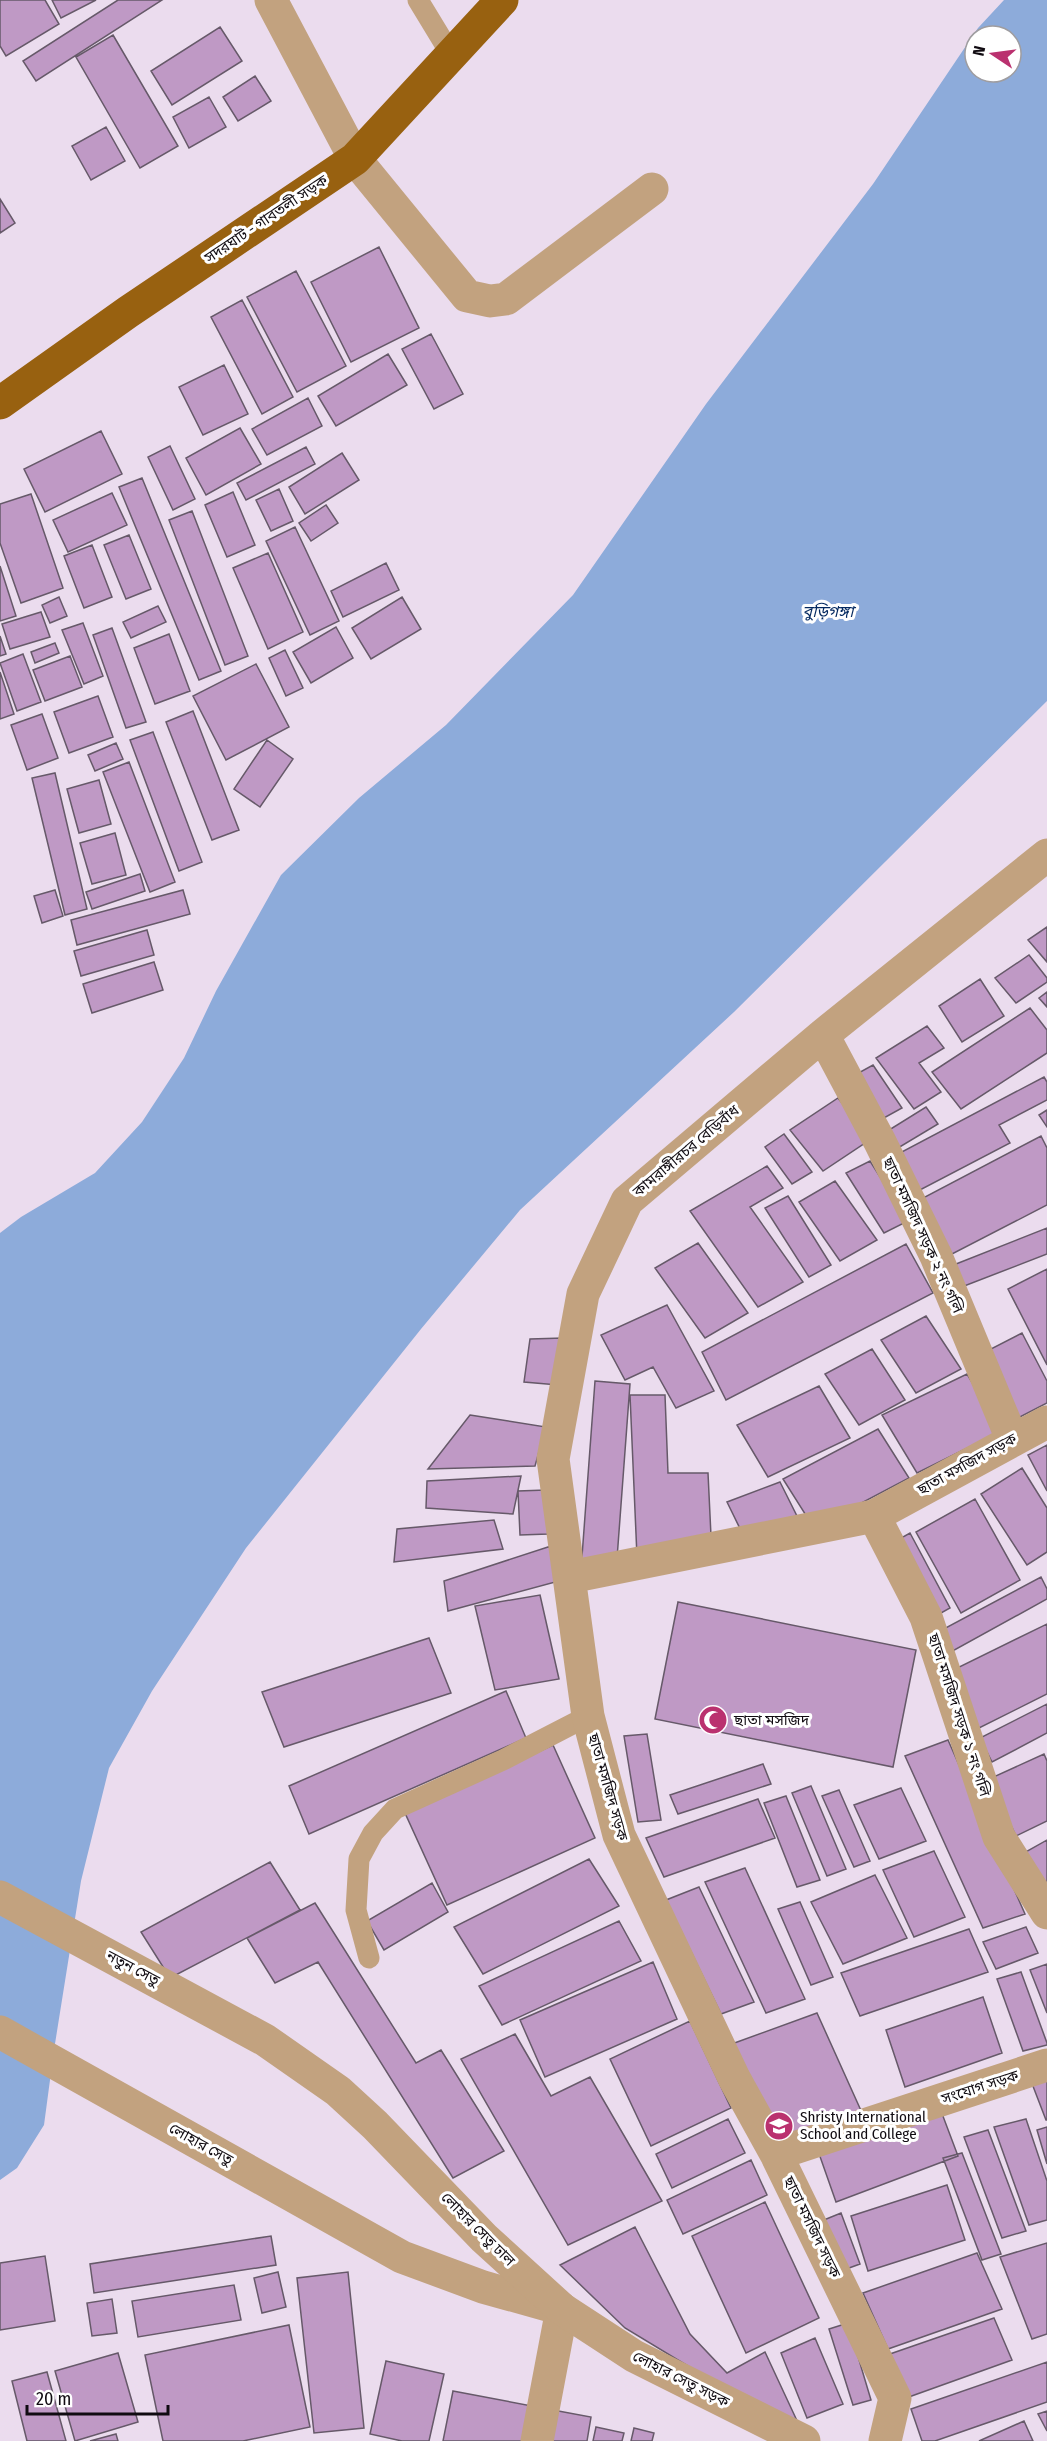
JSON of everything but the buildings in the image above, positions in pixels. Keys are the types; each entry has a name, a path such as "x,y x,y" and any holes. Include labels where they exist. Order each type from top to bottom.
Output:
{"highway":[{"name":"সদরঘাট - গাবতলী সড়ক","path":"0,403 128,312 355,159 502,0"}],"street":[{"path":"271,0 355,159 467,296 490,301 506,299 652,189"},
{"name":"কামরাঙ্গীরচর বেড়িবাঁধ","path":"570,1577 553,1459 583,1294 627,1201 823,1035 1047,855"},
{"name":"ছাতা মসজিদ সড়ক ২ নং গলি","path":"823,1035 880,1142 936,1256 1012,1439"},
{"name":"ছাতা মসজিদ সড়ক","path":"885,2441 895,2398 776,2154 734,2078 619,1835 588,1716 570,1577 874,1516 1047,1422"},
{"name":"ছাতা মসজিদ সড়ক ১ নং গলি","path":"874,1516 926,1617 999,1837 1047,1912"},
{"name":"নতুন সেতু","path":"0,1897 265,2040"},
{"name":"লোহার সেতু","path":"0,2032 402,2257 483,2287 562,2309"},
{"name":"লোহার সেতু ঢাল","path":"265,2040 338,2091 375,2125 484,2238 562,2309"},
{"name":"সংযোগ সড়ক","path":"776,2154 1047,2065"},
{"path":"537,2441 562,2309"},
{"name":"লোহার সেতু সড়ক","path":"562,2309 634,2356 804,2441"}],"lane":[{"path":"418,0 452,56"},
{"path":"369,1958 356,1910 359,1859 380,1825 395,1809 503,1760 588,1716"}],"water":[{"name":"বুড়িগঙ্গা","path":"1004,0 1047,0 1047,701 734,1012 520,1210 421,1329 246,1548 152,1691 109,1768 81,1881 44,2125 17,2168 0,2180 0,1233 21,1217 95,1173 142,1122 184,1058 216,991 281,875 359,798 446,725 573,595 706,404 873,184 963,50 963,84 1023,84 1023,24 982,24"}],"place":[{"name":"ছাতা মসজিদ","path":"713,1720"},
{"name":"Shristy International School and College","path":"779,2126"}]}
